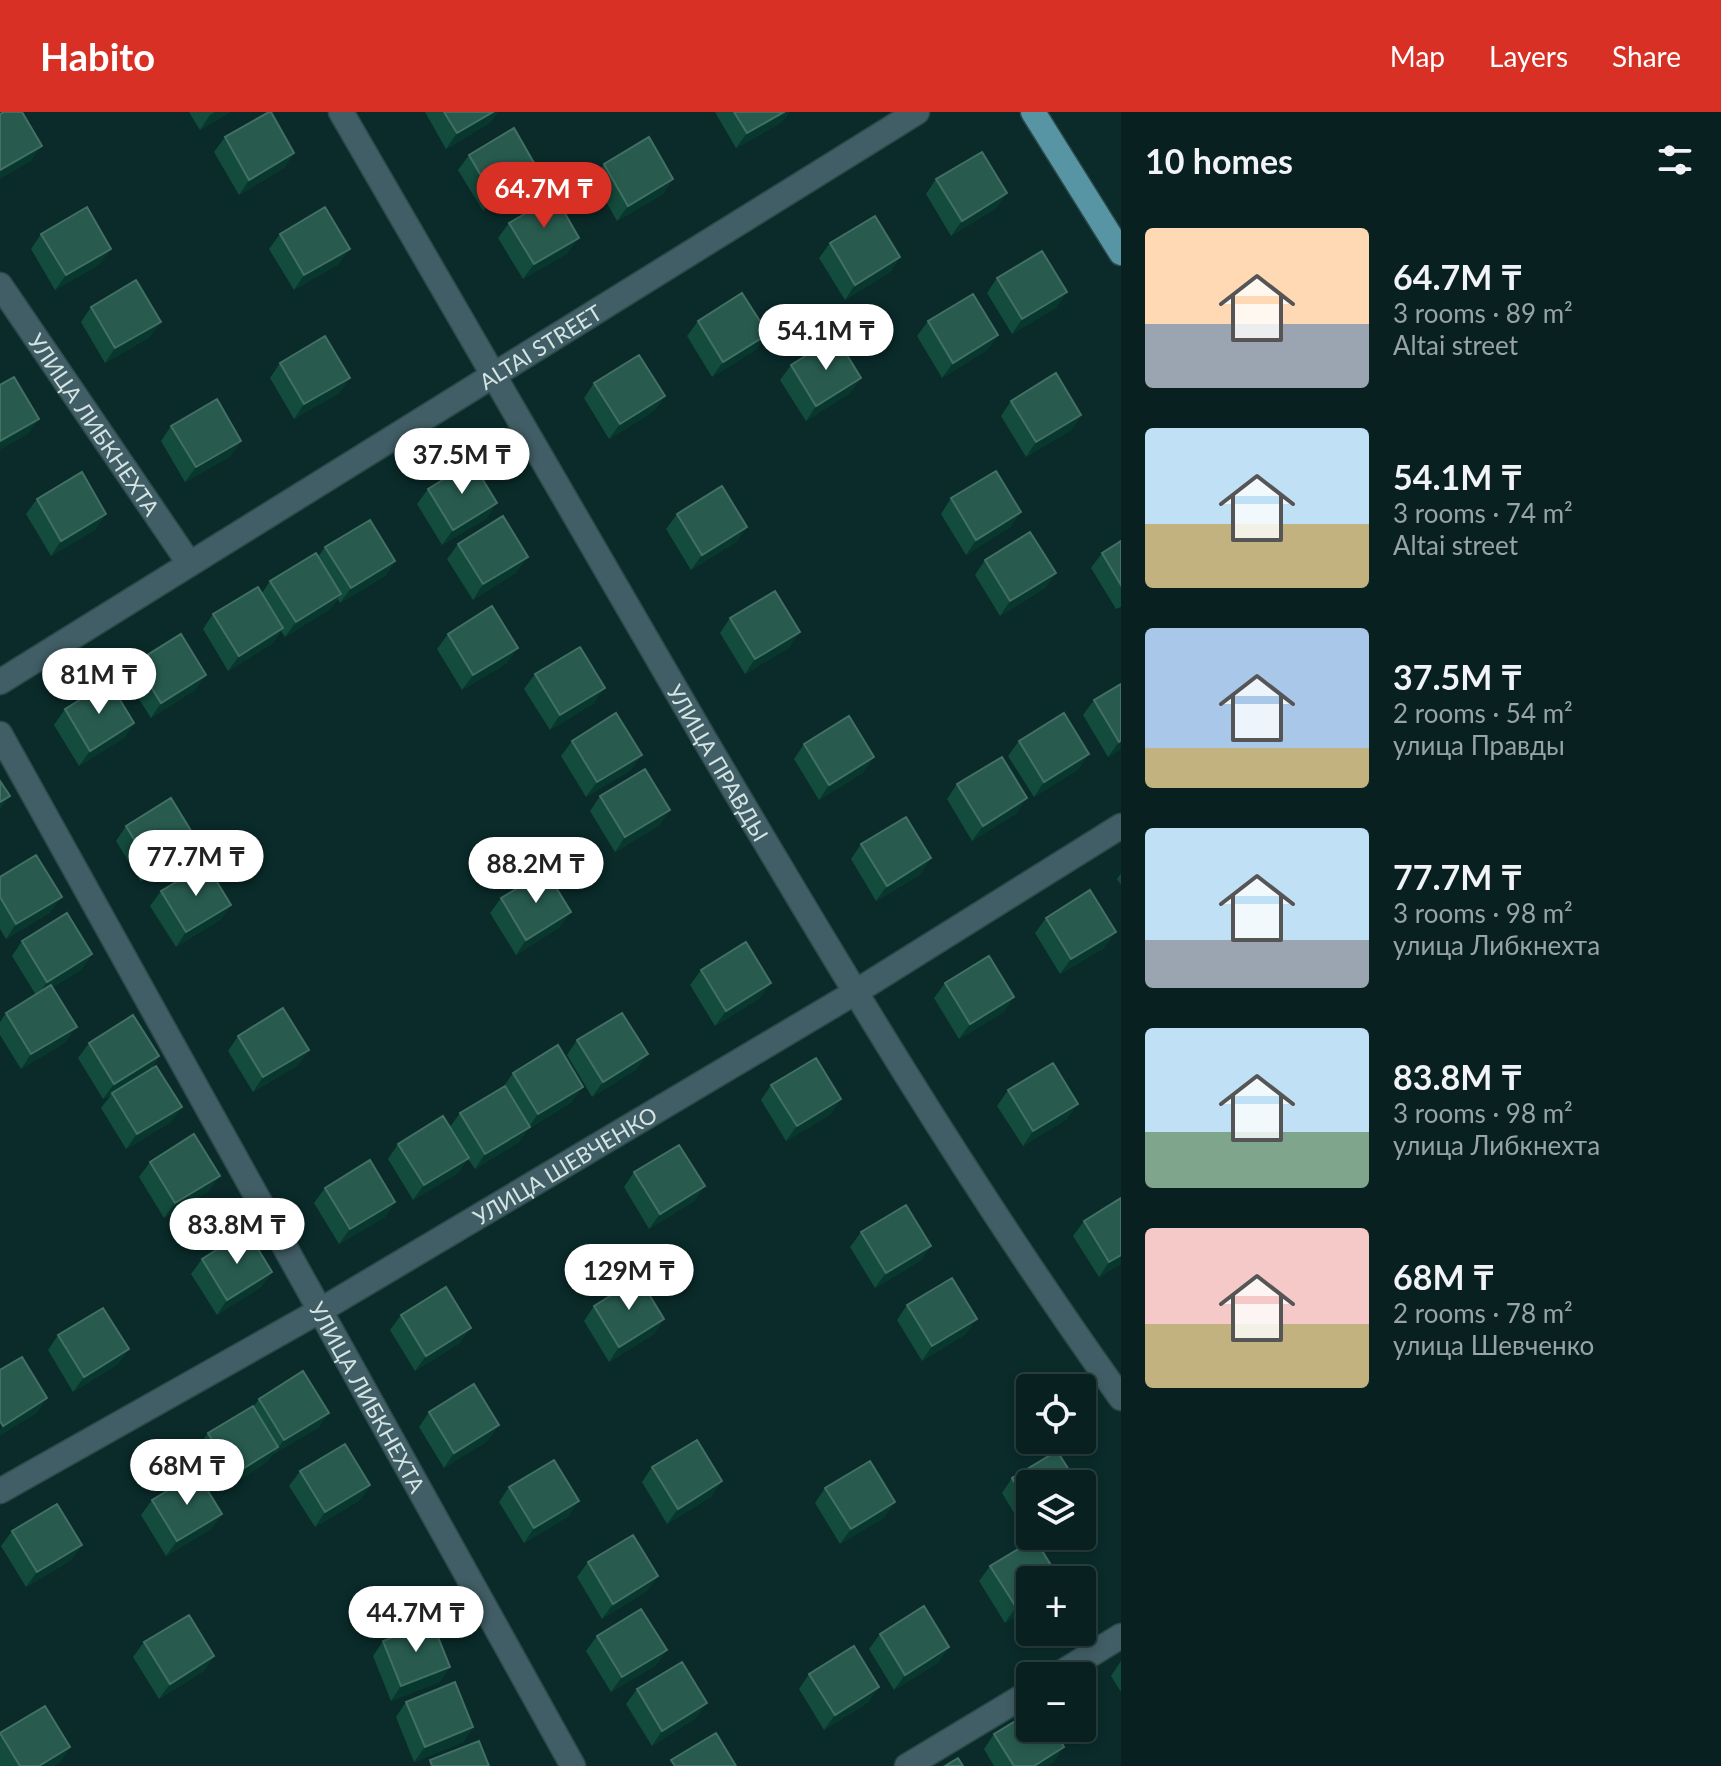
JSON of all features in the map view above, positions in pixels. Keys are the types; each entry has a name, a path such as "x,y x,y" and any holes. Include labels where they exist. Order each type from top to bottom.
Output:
{"main road":[{"path":"1033,112 1121,253"}],"street":[{"name":"УЛИЦА ПРАВДЫ","path":"341,112 491,376 854,993 1039,1284 1121,1398"},
{"name":"ALTAI STREET","path":"0,682 917,112"},
{"name":"УЛИЦА ЛИБКНЕХТА","path":"0,285 189,563"},
{"name":"УЛИЦА ЛИБКНЕХТА","path":"0,734 573,1766"},
{"name":"УЛИЦА ШЕВЧЕНКО","path":"0,1491 321,1310 854,993 1121,826"},
{"path":"1079,1662 1121,1636"},
{"path":"907,1766 1016,1700"}],"building":[{"path":"22,112 42,146 0,170 0,114"},
{"path":"269,112 294,153 249,180 225,137"},
{"path":"444,112 493,112 457,133"},
{"path":"734,112 784,112 747,133"},
{"path":"514,128 538,170 493,196 469,155"},
{"path":"649,137 673,179 628,206 604,164"},
{"path":"982,152 1007,193 962,221 936,179"},
{"path":"555,196 579,238 534,264 509,223"},
{"path":"87,207 111,249 66,275 41,234"},
{"path":"325,207 350,249 304,275 280,234"},
{"path":"875,216 900,257 855,285 830,243"},
{"path":"1042,251 1067,292 1022,319 997,278"},
{"path":"136,280 161,322 115,348 91,307"},
{"path":"742,293 768,334 723,362 698,321"},
{"path":"973,294 998,335 953,363 928,321"},
{"path":"325,336 350,378 304,404 280,363"},
{"path":"836,337 861,378 816,406 791,365"},
{"path":"639,355 665,396 620,424 594,383"},
{"path":"1056,373 1081,415 1036,442 1011,401"},
{"path":"14,377 39,419 0,441 0,385"},
{"path":"217,399 241,441 196,467 171,426"},
{"path":"472,462 497,503 453,530 428,489"},
{"path":"996,471 1021,512 976,540 951,498"},
{"path":"82,472 106,514 61,541 37,499"},
{"path":"722,486 747,527 702,555 677,514"},
{"path":"503,516 528,557 483,584 458,544"},
{"path":"370,520 395,561 351,588 325,547"},
{"path":"1030,532 1056,573 1010,601 985,560"},
{"path":"1121,541 1121,585 1102,553"},
{"path":"316,553 341,594 296,622 270,581"},
{"path":"258,587 283,628 239,656 213,614"},
{"path":"775,591 800,632 755,659 730,618"},
{"path":"492,606 518,648 473,675 448,634"},
{"path":"181,634 206,675 161,703 136,662"},
{"path":"580,647 605,688 560,715 535,674"},
{"path":"109,682 134,723 90,751 65,709"},
{"path":"1121,684 1121,740 1119,742 1094,700"},
{"path":"616,713 642,755 597,782 572,741"},
{"path":"1064,713 1089,754 1044,782 1019,741"},
{"path":"849,716 874,757 829,785 804,744"},
{"path":"1002,757 1027,798 983,826 957,784"},
{"path":"645,769 670,810 625,837 600,796"},
{"path":"0,781 10,796 0,802"},
{"path":"171,798 196,839 151,867 126,826"},
{"path":"906,817 931,858 887,886 861,844"},
{"path":"36,855 62,897 16,924 0,897 0,877"},
{"path":"206,864 231,905 186,932 161,891"},
{"path":"546,871 571,912 526,940 501,898"},
{"path":"1090,890 1116,932 1071,959 1046,918"},
{"path":"67,913 92,954 47,982 22,941"},
{"path":"746,942 771,983 726,1011 701,970"},
{"path":"989,956 1014,997 970,1024 945,983"},
{"path":"51,985 77,1027 31,1054 6,1013"},
{"path":"283,1008 309,1050 263,1077 238,1036"},
{"path":"622,1013 648,1054 603,1082 577,1040"},
{"path":"133,1015 159,1056 114,1084 89,1043"},
{"path":"558,1045 583,1087 538,1114 513,1073"},
{"path":"816,1058 841,1099 797,1126 771,1085"},
{"path":"1053,1063 1078,1104 1033,1131 1008,1090"},
{"path":"156,1066 182,1107 137,1134 112,1093"},
{"path":"505,1086 530,1127 485,1154 460,1113"},
{"path":"443,1116 469,1158 424,1185 398,1144"},
{"path":"194,1134 220,1176 175,1203 150,1162"},
{"path":"679,1145 705,1186 660,1214 634,1172"},
{"path":"370,1160 395,1202 350,1229 325,1188"},
{"path":"1121,1198 1121,1255 1109,1262 1084,1221"},
{"path":"906,1205 931,1246 886,1273 861,1232"},
{"path":"247,1231 272,1272 227,1300 202,1259"},
{"path":"639,1278 664,1319 619,1347 594,1306"},
{"path":"952,1278 977,1319 932,1346 907,1305"},
{"path":"446,1287 471,1328 426,1356 401,1315"},
{"path":"103,1308 129,1349 84,1377 58,1335"},
{"path":"22,1357 47,1398 3,1426 0,1421 0,1370"},
{"path":"303,1371 329,1413 284,1440 259,1399"},
{"path":"474,1384 499,1425 454,1453 429,1412"},
{"path":"253,1406 278,1447 233,1475 208,1433"},
{"path":"697,1440 722,1481 678,1509 652,1467"},
{"path":"345,1444 370,1485 325,1512 300,1471"},
{"path":"1052,1454 1059,1454 1069,1470 1025,1470"},
{"path":"554,1460 579,1501 534,1528 509,1487"},
{"path":"870,1461 895,1502 851,1529 825,1488"},
{"path":"197,1473 222,1514 177,1541 152,1500"},
{"path":"57,1504 82,1545 37,1572 12,1531"},
{"path":"633,1535 658,1576 613,1604 588,1562"},
{"path":"1017,1550 1042,1550 1051,1566 1016,1566 1016,1607 990,1566"},
{"path":"924,1606 949,1647 905,1675 880,1634"},
{"path":"641,1609 667,1650 622,1677 597,1636"},
{"path":"189,1615 214,1656 170,1684 144,1642"},
{"path":"432,1622 450,1667 401,1686 383,1641"},
{"path":"854,1646 879,1687 835,1715 809,1674"},
{"path":"682,1662 707,1703 662,1731 637,1689"},
{"path":"455,1682 473,1727 425,1747 406,1702"},
{"path":"45,1706 70,1747 39,1766 20,1766 0,1733"},
{"path":"1016,1721 1016,1742 1061,1742 1064,1747 1034,1766 1014,1766 994,1734"},
{"path":"716,1733 736,1766 675,1766 671,1760"},
{"path":"479,1741 489,1766 432,1766 430,1760"},
{"path":"958,1758 963,1766 945,1766"}]}
